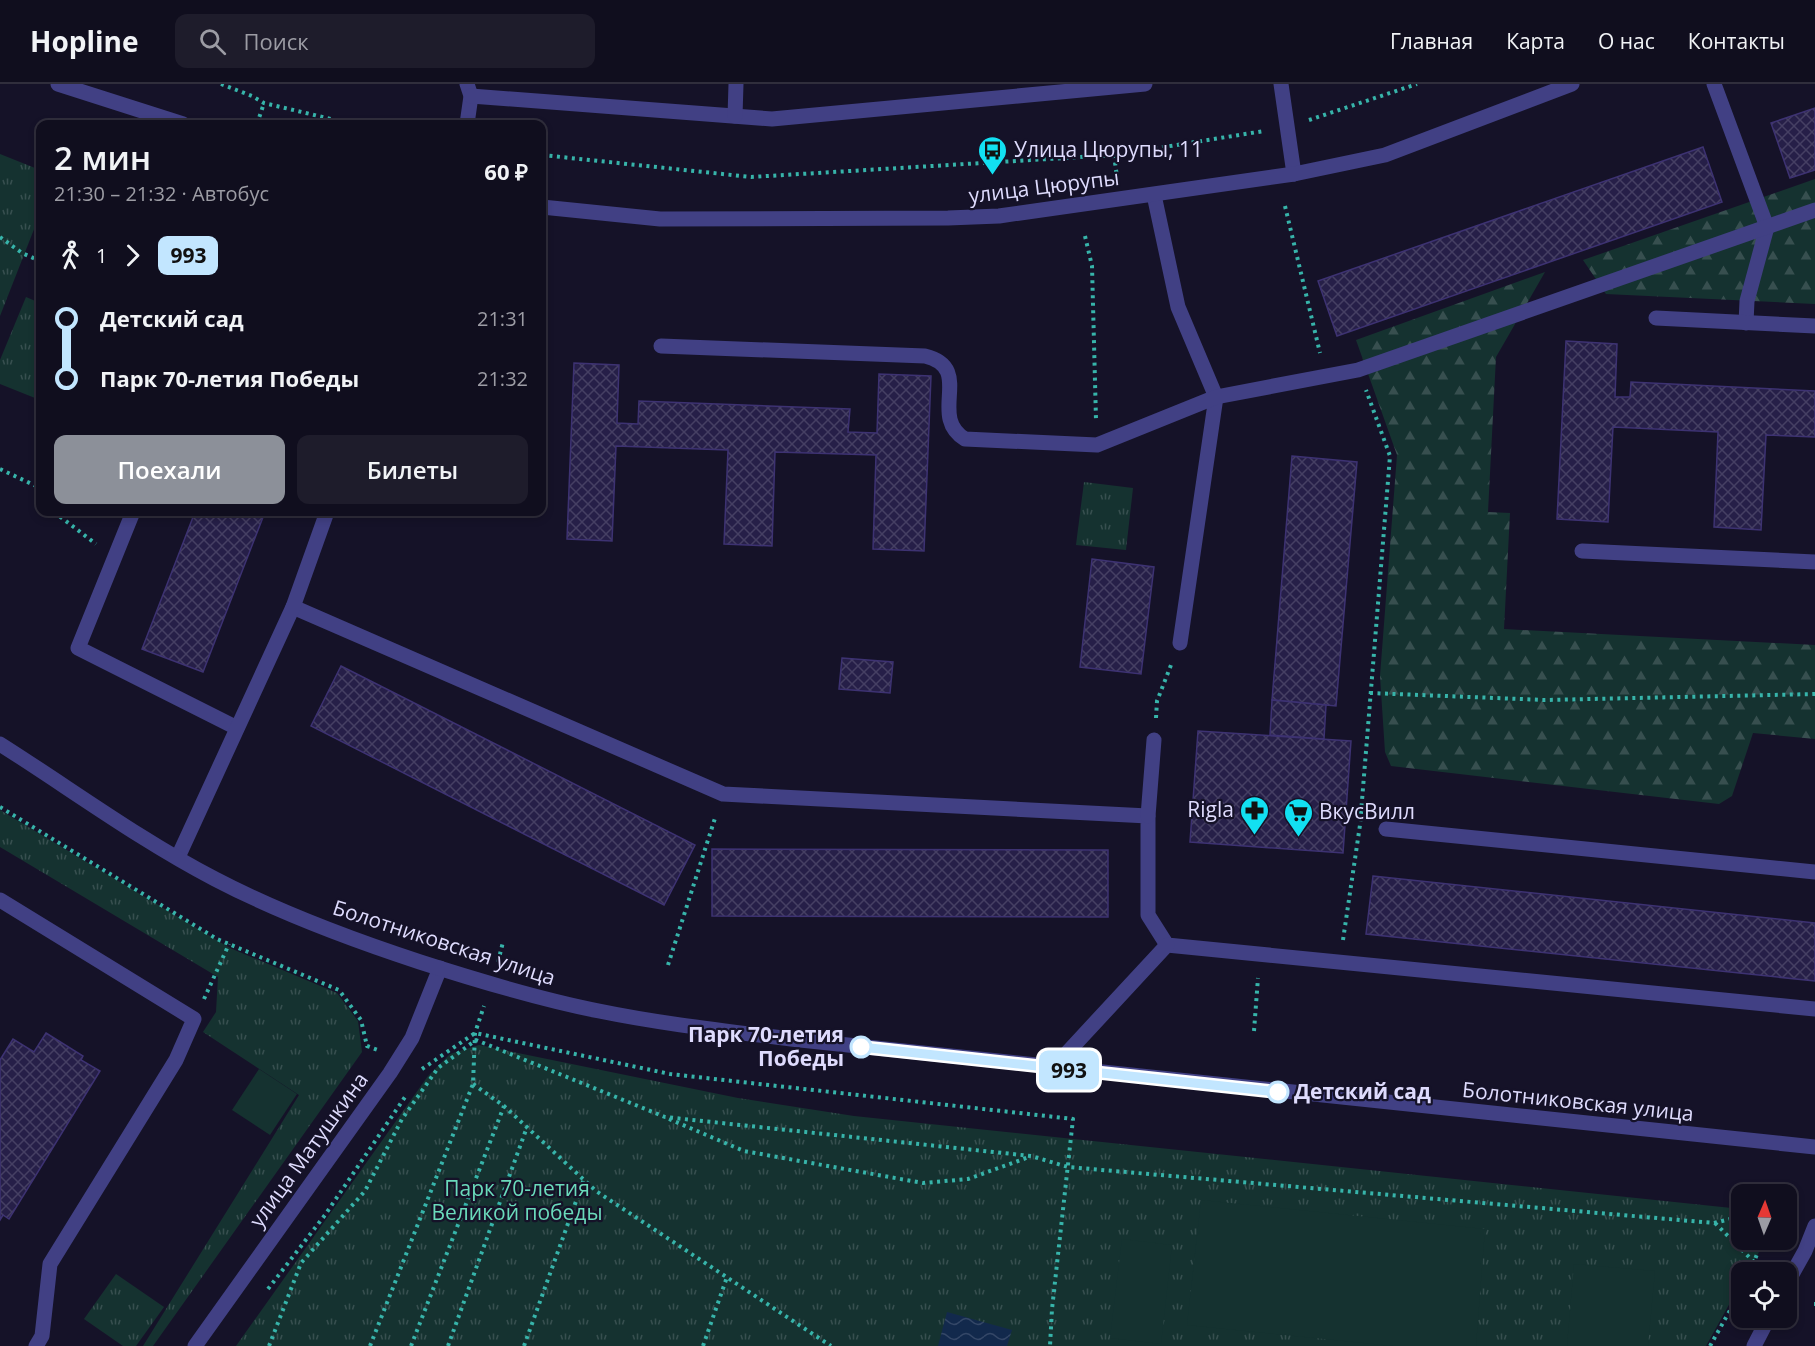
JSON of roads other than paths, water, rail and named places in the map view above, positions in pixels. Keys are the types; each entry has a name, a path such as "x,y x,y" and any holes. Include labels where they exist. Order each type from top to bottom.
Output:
{"street":[{"path":"58,84 170,120"},
{"path":"735,116 736,84"},
{"path":"467,120 469,90 772,119 1145,84"},
{"path":"1281,84 1294,174"},
{"name":"улица Цюрупы","path":"546,207 660,219 999,216 1154,195 1231,181 1294,174 1386,154 1572,84"},
{"path":"1714,84 1767,227 1747,301 1746,323"},
{"path":"1154,195 1178,307 1216,397 1180,643"},
{"path":"661,346 925,356 938,360 946,367 950,381 949,418 951,426 965,440 1097,445 1216,397 1358,370 1815,210"},
{"path":"1656,318 1815,326"},
{"path":"131,516 78,648 237,728"},
{"path":"178,857 293,607 326,516"},
{"path":"1582,551 1815,562"},
{"path":"293,607 723,794 1148,816"},
{"path":"1154,740 1148,816 1148,915 1167,945"},
{"name":"Болотниковская улица","path":"0,744 178,857 214,878 272,906 331,931 491,985 598,1011 791,1040 1815,1147"},
{"path":"1386,829 1815,872"},
{"path":"0,900 194,1019 176,1060 50,1264 42,1336 36,1346"},
{"path":"1167,945 1815,1009"},
{"path":"1053,1068 1167,945"},
{"name":"улица Матушкина","path":"195,1346 390,1073 412,1038 440,968"},
{"path":"1797,1265 1815,1227"},
{"path":"1754,1346 1763,1328"}],"water":[{"path":"947,1312 1012,1330 1007,1346 938,1346"}],"place":[{"name":"Улица Цюрупы, 11","path":"993,176"},
{"name":"Rigla","path":"1255,836"},
{"name":"ВкусВилл","path":"1298,838"},
{"name":"Парк 70-летия Победы","path":"861,1047"},
{"name":"Детский сад","path":"1278,1092"}],"park label":[{"name":"Парк 70-летия Великой победы","path":"517,1201"}]}
